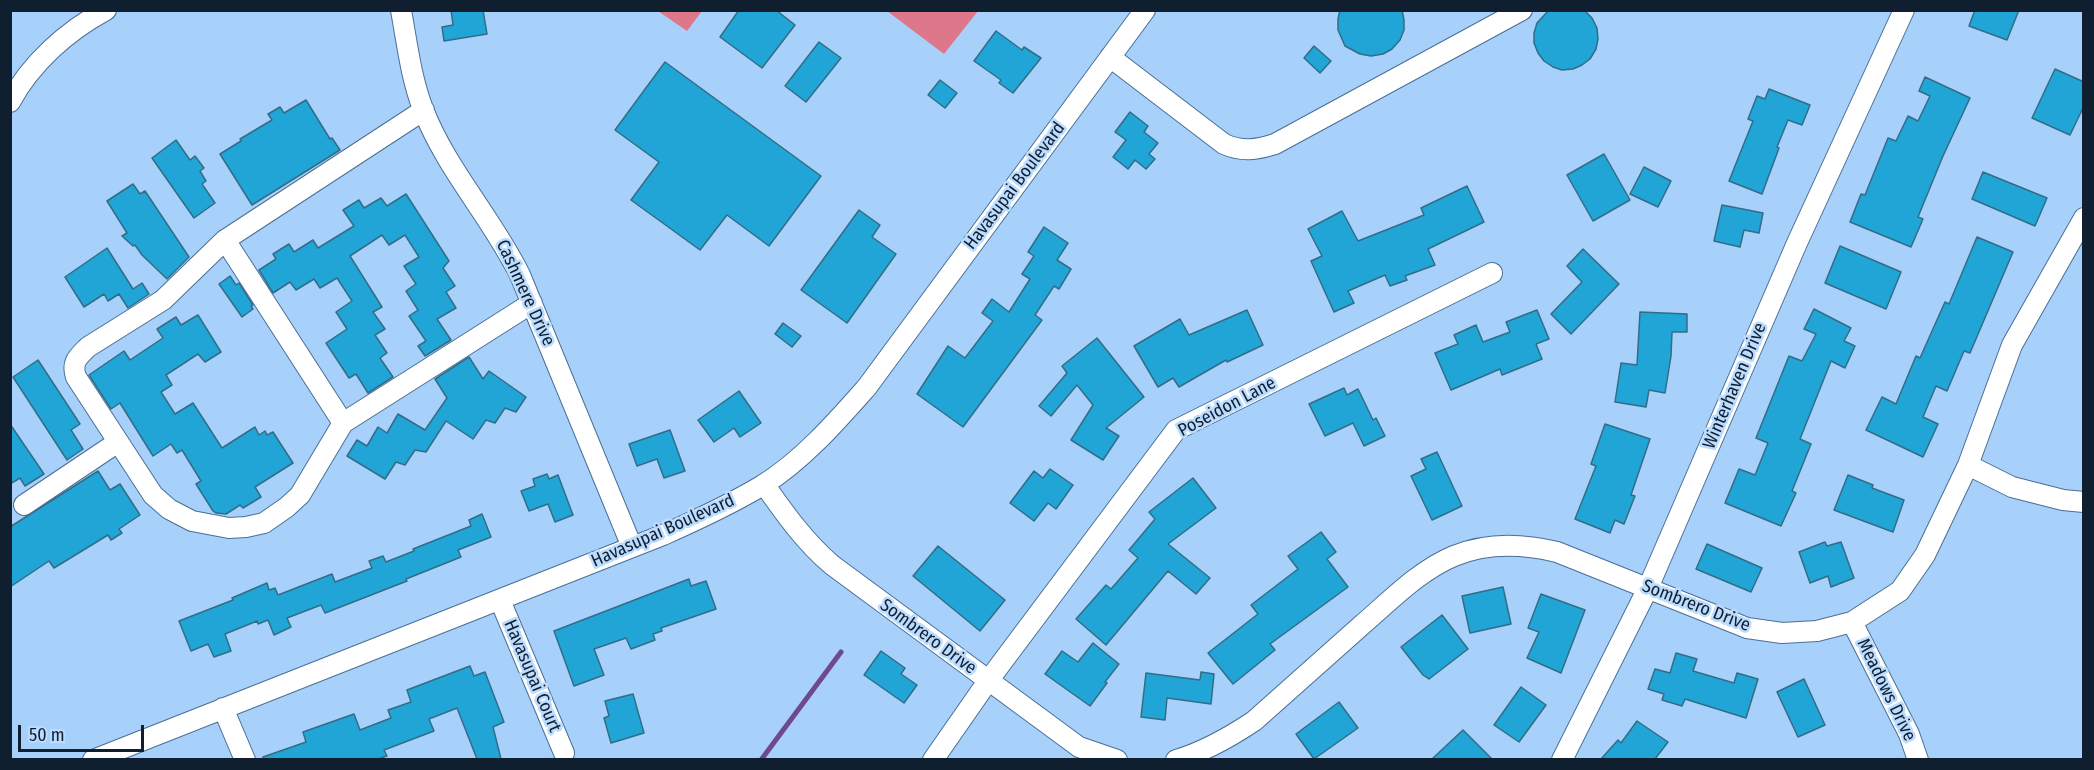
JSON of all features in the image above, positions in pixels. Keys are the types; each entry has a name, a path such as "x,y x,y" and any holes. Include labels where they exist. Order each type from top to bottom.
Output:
{"street":[{"path":"10,102 18,87 50,50 88,20 106,10"},
{"name":"Cashmere Drive","path":"401,10 414,79 424,110 448,158 506,247 532,303 632,547"},
{"name":"Havasupai Boulevard","path":"93,759 632,547 708,515 764,484 809,448 867,387 1145,10"},
{"path":"1110,57 1224,144 1247,151 1275,144 1522,10"},
{"name":"Winterhaven Drive","path":"1562,759 1648,588 1797,243 1904,10"},
{"path":"424,110 225,240 175,290 88,347 77,357 74,364 76,377 153,495 169,509 192,521 216,527 246,527 264,523 300,495 343,423 532,303"},
{"name":"Sombrero Drive","path":"1176,759 1190,756 1231,736 1254,721 1392,599 1425,573 1455,556 1484,548 1509,545 1531,546 1557,552 1747,628 1782,633 1817,631 1852,622 1900,591 1925,555 1968,465 2012,345 2084,218"},
{"path":"225,240 343,423"},
{"name":"Poseidon Lane","path":"933,759 988,681 1176,430 1491,273"},
{"path":"24,505 118,442"},
{"path":"1968,465 2012,488 2063,500 2084,502"},
{"name":"Sombrero Drive","path":"764,484 792,524 814,550 894,613 1079,747 1117,759"},
{"name":"Havasupai Court","path":"500,600 564,753"},
{"name":"Meadows Drive","path":"1852,622 1909,734 1918,759"},
{"path":"223,708 244,759"}],"shaded area":[{"path":"658,11 702,11 687,31"},
{"path":"887,11 978,11 944,54"}],"building":[{"path":"451,10 483,10 487,34 444,41 442,27 453,25"},
{"path":"739,10 776,10 795,25 762,68 720,37"},
{"path":"1340,10 1402,10 1404,30 1400,40 1392,49 1383,54 1371,56 1360,54 1345,46 1338,30"},
{"path":"1549,10 1584,10 1592,18 1597,28 1596,49 1590,59 1582,65 1562,70 1544,61 1538,53 1534,43 1534,33 1537,23"},
{"path":"1975,10 2019,10 2007,40 1969,26"},
{"path":"996,31 1022,50 1024,47 1041,58 1013,93 999,83 1001,80 974,61"},
{"path":"819,42 841,58 806,102 785,86"},
{"path":"1314,46 1331,61 1320,73 1304,58"},
{"path":"665,62 821,176 769,246 727,215 700,250 631,200 659,162 615,130"},
{"path":"2055,69 2084,82 2084,106 2070,135 2032,118"},
{"path":"1925,77 1970,98 1918,217 1923,219 1911,247 1850,222 1861,194 1865,195 1888,138 1896,141 1908,116 1918,121 1930,96 1919,91"},
{"path":"940,80 957,93 945,108 928,95"},
{"path":"1769,89 1810,105 1802,125 1788,120 1762,194 1729,181 1753,121 1748,119 1757,96 1765,99"},
{"path":"306,100 330,139 332,138 340,150 252,205 220,154 272,120 268,114 280,107 284,113"},
{"path":"1130,112 1148,126 1144,132 1158,143 1149,154 1155,159 1146,169 1135,160 1128,169 1113,157 1126,140 1115,132"},
{"path":"176,140 190,160 195,156 204,168 200,171 206,181 202,184 215,203 194,218 152,158"},
{"path":"1604,154 1630,200 1593,221 1567,175"},
{"path":"1644,167 1671,181 1658,207 1630,194"},
{"path":"1983,172 2047,198 2035,226 1972,199"},
{"path":"133,184 140,194 145,191 189,257 167,279 135,245 133,246 122,236 127,233 107,201"},
{"path":"1467,186 1484,222 1428,249 1435,265 1405,276 1407,280 1390,286 1385,275 1348,291 1354,303 1334,312 1311,261 1322,256 1308,229 1342,211 1358,241 1424,215 1421,208"},
{"path":"406,194 449,261 443,268 455,286 446,292 456,308 437,319 451,340 425,356 418,346 426,341 409,316 418,310 406,291 416,284 404,266 419,257 405,235 389,245 382,235 350,256 382,307 373,312 385,329 375,335 387,353 380,358 393,377 368,393 356,374 349,378 326,343 347,329 336,312 352,301 337,278 320,288 314,279 296,290 290,282 273,293 259,270 276,259 273,254 289,244 294,252 313,240 318,248 354,226 343,210 359,200 364,208 381,198 387,206"},
{"path":"1722,205 1763,213 1759,233 1744,230 1740,247 1714,241"},
{"path":"859,210 880,225 872,237 896,254 847,323 801,290"},
{"path":"1044,227 1068,243 1057,260 1071,269 1059,289 1054,286 1035,315 1042,320 963,427 917,394 948,346 965,358 993,321 982,313 992,299 1009,312 1030,279 1022,274 1034,256 1028,252"},
{"path":"1977,237 2013,252 1970,353 1964,351 1947,391 1936,386 1923,417 1938,424 1923,457 1866,430 1882,397 1896,404 1916,356 1920,358 1945,302 1949,304"},
{"path":"1840,246 1901,272 1886,309 1825,283"},
{"path":"107,248 133,289 142,283 149,294 128,308 119,294 108,301 104,294 84,307 65,277"},
{"path":"1583,249 1619,284 1571,334 1551,314 1582,282 1567,266"},
{"path":"230,276 236,285 239,283 253,305 251,306 253,309 242,317 219,284"},
{"path":"1814,309 1851,328 1844,341 1855,346 1845,368 1831,361 1800,439 1811,444 1792,491 1796,493 1781,526 1725,503 1739,469 1755,475 1768,443 1756,438 1789,356 1802,361 1816,334 1804,329"},
{"path":"1247,310 1263,345 1227,362 1226,360 1179,387 1173,378 1158,387 1134,346 1180,319 1189,335"},
{"path":"1537,310 1549,339 1536,344 1542,359 1502,375 1500,369 1451,390 1435,353 1458,344 1454,335 1476,325 1483,342 1510,332 1506,322"},
{"path":"1640,312 1687,314 1687,332 1672,332 1665,393 1649,390 1646,407 1615,402 1621,363 1637,365"},
{"path":"198,315 221,352 205,362 198,354 166,375 172,385 161,392 175,414 193,403 222,448 255,427 259,435 265,431 267,435 273,432 293,463 255,487 261,497 243,508 240,505 226,514 213,511 196,484 201,481 182,450 177,453 171,444 153,456 120,403 111,409 89,375 124,351 130,360 163,338 157,329 176,317 181,325"},
{"path":"783,323 801,336 792,347 775,334"},
{"path":"1097,338 1144,397 1106,428 1119,436 1103,460 1071,440 1093,405 1077,385 1051,416 1039,406 1067,373 1062,366"},
{"path":"469,357 483,379 489,371 526,397 516,412 505,408 495,423 486,420 473,439 446,421 426,452 415,450 405,465 396,462 385,479 347,456 357,440 367,446 378,427 387,433 398,414 425,430 447,398 435,379"},
{"path":"38,360 80,424 71,430 83,449 67,460 13,377"},
{"path":"1344,388 1347,395 1358,389 1373,420 1376,418 1385,436 1364,446 1353,423 1325,436 1309,404"},
{"path":"739,391 761,423 740,437 734,428 714,442 698,420"},
{"path":"10,424 44,474 25,486 20,478 10,484"},
{"path":"1605,424 1650,439 1631,495 1635,496 1624,524 1615,520 1610,533 1575,519 1596,466 1591,464"},
{"path":"670,430 685,471 664,478 657,459 637,466 629,444"},
{"path":"1437,452 1462,506 1432,520 1411,476 1426,469 1421,459"},
{"path":"1050,469 1073,485 1056,509 1048,503 1034,521 1010,503 1034,471 1043,478"},
{"path":"98,471 110,490 120,484 140,515 119,529 122,533 111,540 108,535 54,568 49,561 10,587 10,527"},
{"path":"547,474 549,479 558,475 573,515 555,522 548,504 529,511 521,491 535,486 533,479"},
{"path":"1848,475 1873,485 1872,488 1904,500 1893,532 1834,510"},
{"path":"1193,478 1216,508 1168,544 1210,578 1196,594 1168,571 1106,645 1076,619 1106,585 1111,589 1138,558 1129,550 1155,519 1149,512"},
{"path":"482,514 491,537 458,550 461,557 325,613 321,605 287,618 291,627 274,635 268,620 258,624 257,621 225,634 231,651 214,657 208,644 191,651 179,621 233,600 232,598 267,583 269,590 275,588 278,595 332,574 335,582 372,568 369,561 383,556 386,562 471,526 469,520"},
{"path":"1321,532 1336,552 1327,559 1348,587 1270,644 1275,650 1233,684 1208,653 1258,614 1251,605 1298,569 1288,556"},
{"path":"1825,542 1827,546 1841,542 1854,578 1831,587 1828,576 1810,583 1799,552"},
{"path":"1707,544 1762,568 1751,592 1696,569"},
{"path":"938,546 1005,600 980,631 913,576"},
{"path":"689,579 691,586 706,581 716,609 661,628 662,631 653,634 655,640 631,649 626,638 594,649 604,675 574,686 554,631"},
{"path":"1503,587 1511,624 1470,633 1462,596"},
{"path":"1541,594 1585,610 1561,673 1527,658 1539,632 1528,628"},
{"path":"1442,615 1468,649 1429,679 1423,675 1401,647"},
{"path":"1093,643 1119,664 1090,706 1045,674 1062,651 1078,662"},
{"path":"881,651 905,668 901,674 917,685 904,703 864,675"},
{"path":"1676,653 1697,659 1693,671 1734,683 1737,673 1758,679 1746,718 1685,699 1682,706 1662,700 1664,694 1648,689 1655,669 1670,673"},
{"path":"470,666 474,676 485,672 504,722 493,727 501,759 477,759 457,708 429,719 434,731 384,750 387,756 378,759 263,759 263,757 306,742 303,732 354,714 360,730 391,718 388,710 411,702 407,690"},
{"path":"1201,672 1214,674 1211,704 1167,698 1165,720 1141,717 1146,673 1200,680"},
{"path":"1804,679 1825,725 1798,737 1777,692"},
{"path":"1521,687 1546,705 1519,742 1494,725"},
{"path":"633,694 644,733 611,743 604,718 609,716 605,701"},
{"path":"1339,702 1358,728 1314,759 1296,734"},
{"path":"1637,721 1668,742 1655,759 1601,759 1618,740 1621,743"},
{"path":"1463,730 1492,759 1432,759"}],"waterway":[{"path":"761,760 841,652"}]}
